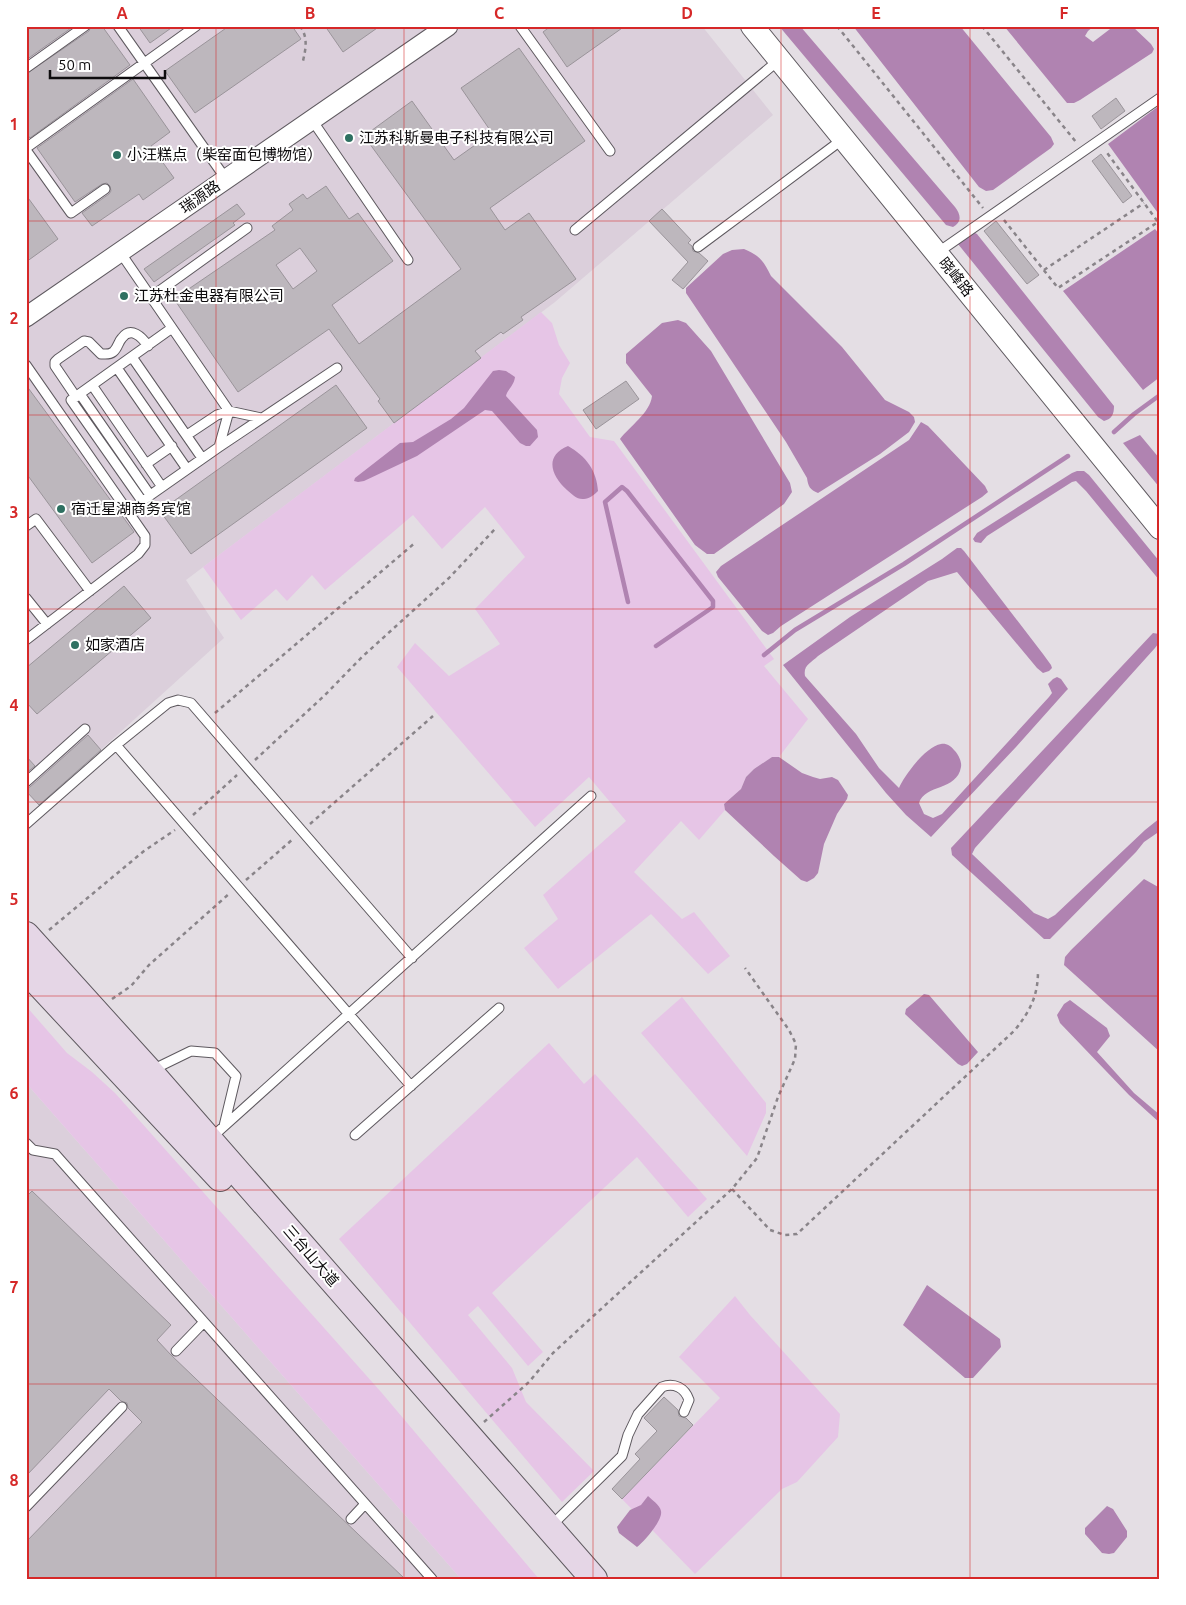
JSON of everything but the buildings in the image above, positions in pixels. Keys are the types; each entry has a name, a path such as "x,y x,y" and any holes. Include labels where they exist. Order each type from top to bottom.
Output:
{"main road":[{"name":"三台山大道","path":"30,939 210,1139 594,1579"},
{"name":"三台山大道","path":"26,970 210,1139 243,1203 572,1579"}],"street":[{"name":"瑞源路","path":"26,317 448,26"},
{"name":"晓峰路","path":"752,26 1160,528"}],"lane":[{"path":"26,68 85,26"},
{"path":"118,26 226,179"},
{"path":"105,189 70,213 26,149 196,26"},
{"path":"520,26 610,151"},
{"path":"575,230 779,60"},
{"path":"936,253 1160,98"},
{"path":"312,120 408,260"},
{"path":"698,247 844,139"},
{"path":"151,296 247,228"},
{"path":"120,252 229,410 219,447"},
{"path":"172,328 71,400 142,501 202,458 337,368"},
{"path":"148,346 140,336 132,332 122,337 115,350 111,353 101,354 89,342 84,341 54,362 55,366 87,404 150,495"},
{"path":"132,357 202,458"},
{"path":"26,366 145,536 145,545 138,554 26,640"},
{"path":"117,368 187,469"},
{"path":"92,386 162,487"},
{"path":"186,435 217,415 229,410 261,418"},
{"path":"146,464 172,446"},
{"path":"26,526 36,519 90,591"},
{"path":"26,598 47,624"},
{"path":"26,824 116,745 168,703 178,700 191,704 412,958"},
{"path":"26,782 86,728"},
{"path":"116,745 411,1086"},
{"path":"210,1139 591,796"},
{"path":"355,1135 499,1008"},
{"path":"149,1071 191,1051 215,1053 236,1076 210,1139"},
{"path":"26,1143 33,1150 55,1154 432,1579"},
{"path":"26,1157 33,1150"},
{"path":"176,1351 204,1322"},
{"path":"549,1528 622,1456 628,1436 638,1414 662,1387 675,1385 684,1390 689,1400 684,1412"},
{"path":"26,1507 122,1407"},
{"path":"351,1519 365,1504"}],"path":[{"path":"300,26 305,33 306,44 303,61"},
{"path":"836,26 993,214 1058,288 1158,222 1098,140"},
{"path":"982,26 1083,151"},
{"path":"1044,270 1144,203"},
{"path":"30,939 144,851 184,824 449,578 494,529"},
{"path":"206,721 416,542"},
{"path":"96,1011 130,986 148,965 433,716"},
{"path":"468,1436 529,1382 553,1353 732,1189 757,1158 778,1097 795,1059 796,1044 789,1030 745,968"},
{"path":"732,1189 770,1230 785,1235 797,1234 1015,1030 1034,1001 1038,986 1038,971"}],"shaded area":[{"path":"26,26 702,26 773,115 555,302 186,580 224,638 39,806 26,791"},
{"path":"779,26 800,26 955,207 960,218 956,225 953,227 946,225"},
{"path":"853,26 960,26 1051,137 1054,144 993,190 986,191 979,187"},
{"path":"1004,26 1094,26 1085,36 1093,42 1114,26 1132,26 1154,49 1152,53 1080,100 1074,103 1067,103"},
{"path":"1160,105 1160,216 1108,144"},
{"path":"1155,229 1160,235 1160,377 1143,390 1063,291"},
{"path":"973,232 977,234 1114,406 1113,414 1109,419 1104,421 1098,417 958,244"},
{"path":"744,249 760,259 771,276 842,347 885,400 909,412 914,417 915,422 909,432 880,454 818,493 810,487 807,478 786,442 686,293 686,288 723,254 732,250"},
{"path":"541,312 552,323 559,345 570,363 562,378 559,394 590,437 614,441 774,659 764,666 808,719 779,757 772,757 746,777 741,789 724,804 725,810 699,840 681,821 634,872 682,919 694,912 730,956 708,974 651,914 558,989 524,948 558,919 543,895 626,821 589,777 535,827 397,667 415,643 449,676 500,644 475,609 525,557 485,507 442,549 413,515 325,590 312,575 287,601 276,589 241,620 203,567"},
{"path":"678,320 686,323 711,351 790,483 792,492 784,504 714,554 707,554 695,545 620,439 644,414 652,396 626,363 626,354 662,323"},
{"path":"493,371 506,371 515,377 506,396 537,430 538,437 530,446 520,443 492,411 485,410 417,456 364,481 354,481 355,478 400,443 413,442 451,419 464,408"},
{"path":"921,422 928,426 985,486 988,492 773,633 768,635 762,631 716,572 721,566 909,440"},
{"path":"1140,435 1160,459 1160,488 1123,443"},
{"path":"568,446 585,459 593,471 598,491 588,498 579,499 573,495 561,484 554,472 552,466 555,455"},
{"path":"1077,471 1084,471 1089,475 1160,562 1160,581 1076,481 987,536 981,543 975,542 973,539 977,533"},
{"path":"957,548 961,548 964,551 1043,654 1051,665 1052,668 1049,671 1043,673 1037,668 957,572 928,581 818,656 805,669 805,676 856,734 879,768 899,788 911,769 929,750 943,744 953,749 961,762 958,775 948,784 922,797 919,803 924,814 933,818 942,814 1049,697 1052,693 1048,684 1057,677 1061,679 1068,689 931,837 906,815 886,793 783,665 850,617"},
{"path":"1153,633 1160,636 1155,648 975,848 972,854 1034,913 1048,919 1055,915 1160,818 1160,831 1144,842 1050,939 1044,939 952,855 951,848"},
{"path":"772,757 779,757 802,773 813,777 820,779 832,777 838,780 848,795 837,814 824,844 818,873 807,882 801,880 725,810 724,804 741,789 746,777"},
{"path":"1144,879 1160,888 1160,1052 1064,965 1065,957 1071,950"},
{"path":"924,994 929,995 978,1052 967,1064 962,1066 958,1064 905,1014 906,1009"},
{"path":"682,997 766,1103 766,1113 747,1156 641,1033"},
{"path":"1070,1000 1107,1028 1110,1036 1097,1052 1134,1093 1160,1115 1160,1123 1129,1095 1060,1023 1057,1015 1064,1004"},
{"path":"26,1006 67,1053 115,1093 381,1392 539,1579 461,1579 26,1083"},
{"path":"549,1043 584,1084 595,1074 707,1199 688,1217 637,1157 492,1293 543,1352 528,1366 478,1306 468,1315 512,1368 526,1402 594,1471 562,1502 339,1239"},
{"path":"26,1083 461,1579 26,1579"},
{"path":"927,1285 1000,1339 1001,1347 973,1378 965,1378 903,1325"},
{"path":"735,1296 840,1414 838,1437 797,1482 782,1489 695,1574 622,1499 720,1398 679,1357"},
{"path":"648,1496 659,1507 661,1515 644,1541 637,1547 619,1533 617,1527 630,1510 641,1505"},
{"path":"1107,1506 1113,1509 1127,1531 1127,1537 1114,1553 1109,1554 1102,1553 1085,1534 1085,1528"}],"waterway":[{"path":"1114,432 1160,395"},
{"path":"764,655 795,630 904,564 1068,456"},
{"path":"628,602 605,502 622,487 713,601 713,607 656,646"}],"place":[{"name":"江苏科斯曼电子科技有限公司","path":"349,138"},
{"name":"小汪糕点（柴窑面包博物馆）","path":"117,155"},
{"name":"江苏杜金电器有限公司","path":"124,296"},
{"name":"宿迁星湖商务宾馆","path":"61,509"},
{"name":"如家酒店","path":"75,645"}]}
